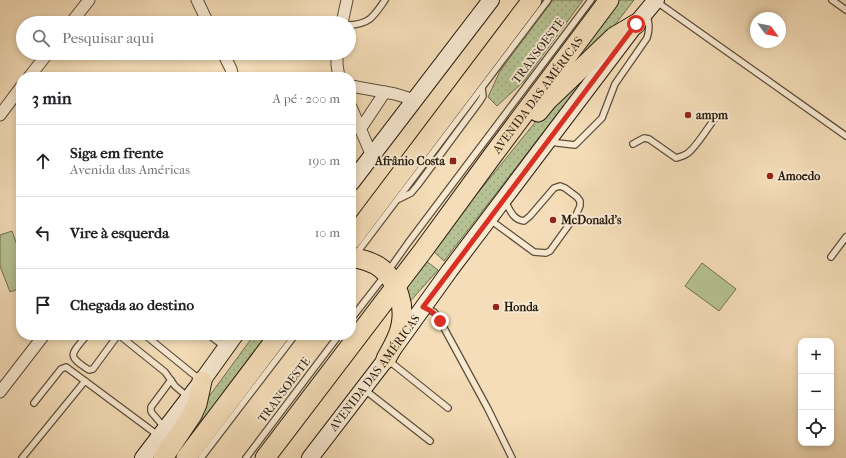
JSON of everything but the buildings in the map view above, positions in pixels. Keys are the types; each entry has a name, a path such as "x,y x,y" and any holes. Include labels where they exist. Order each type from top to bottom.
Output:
{"highway":[{"path":"356,248 532,0"},
{"name":"AVENIDA DAS AMÉRICAS","path":"356,329 391,280 493,155 609,0"},
{"path":"493,155 522,134 547,101 614,37 648,9"},
{"path":"356,256 377,266 391,280 402,306 401,326 398,337 386,359"},
{"path":"186,458 275,340"},
{"name":"AVENIDA DAS AMÉRICAS","path":"265,458 349,340"},
{"path":"163,458 192,415 197,404 202,381"}],"main road":[{"path":"356,177 491,0"},
{"name":"AVENIDA DAS AMÉRICAS","path":"310,458 648,9"},
{"path":"143,458 202,381 230,340"}],"street":[{"path":"76,16 89,0"},
{"path":"197,0 205,16"},
{"path":"344,16 347,0"},
{"path":"33,72 42,60"},
{"path":"226,60 232,72"},
{"path":"337,60 338,72"},
{"path":"356,87 385,92 415,100"},
{"path":"360,128 385,92"},
{"path":"0,115 16,94"},
{"path":"356,119 372,156"},
{"path":"0,392 40,340"}],"lane":[{"path":"356,25 370,20 385,0"},
{"name":"TRANSOESTE","path":"356,249 398,199 411,193 417,186 480,101 483,96 482,88 548,0"},
{"name":"TRANSOESTE","path":"356,314 391,280 408,243 431,213 435,201 495,121 503,116 591,0"},
{"path":"832,0 846,10"},
{"path":"648,9 846,136"},
{"path":"547,142 575,145 602,118 615,84 647,38 649,32 648,9"},
{"path":"633,144 644,138 649,139 676,158 681,158 693,148 716,117"},
{"path":"489,219 534,252 546,253 550,251 560,238 576,215 580,206 580,201 577,197 560,186 554,188 530,216 524,221 520,221 514,217 504,199"},
{"path":"831,257 846,237"},
{"path":"423,307 434,312 438,317 488,409 512,458"},
{"path":"82,340 73,353 73,357 76,361 89,370 93,369 114,340"},
{"path":"124,340 165,372 175,386 189,397"},
{"path":"151,340 202,381"},
{"name":"TRANSOESTE","path":"202,458 290,340"},
{"name":"TRANSOESTE","path":"246,458 335,340"},
{"path":"386,359 448,408"},
{"path":"34,403 60,369 66,367 162,432"},
{"path":"162,432 151,411 152,407 171,380"},
{"path":"22,458 85,381"},
{"path":"363,389 430,441"}],"green space":[{"path":"553,0 583,0 524,81 497,106 488,97 500,71"},
{"path":"617,0 634,0 601,43 561,74"},
{"path":"591,70 444,261 431,249 554,99"},
{"path":"12,231 16,242 16,290 10,292 0,266 0,235"},
{"path":"422,258 438,270 407,305 400,287"},
{"path":"702,263 736,289 719,311 685,286"},
{"path":"250,340 262,340 174,458 194,417"}],"place":[{"name":"ampm","path":"688,115"},
{"name":"Afrânio Costa","path":"453,161"},
{"name":"Amoedo","path":"770,176"},
{"name":"McDonald's","path":"553,220"},
{"name":"Honda","path":"496,307"}],"route":[{"path":"440,321 434,312 423,307 636,24"}]}
